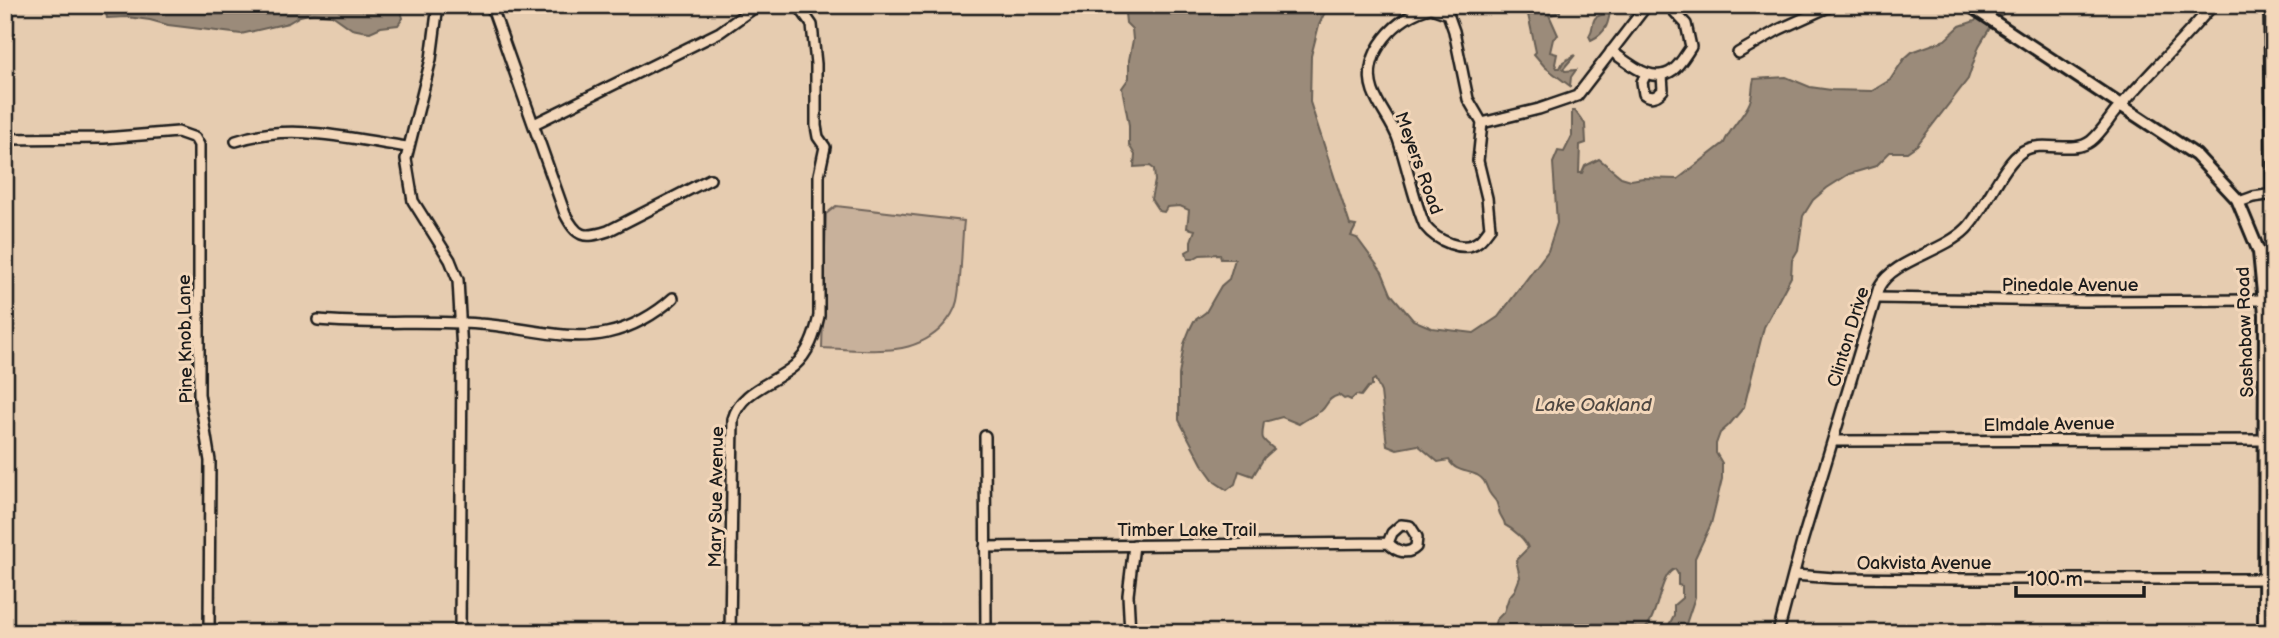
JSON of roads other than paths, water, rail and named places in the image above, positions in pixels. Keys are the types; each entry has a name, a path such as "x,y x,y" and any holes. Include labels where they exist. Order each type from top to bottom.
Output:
{"street":[{"path":"438,5 431,59 419,112 407,147 408,183 413,201 450,260 458,280 461,323 460,633"},
{"path":"491,5 565,214 573,229 581,235 590,236 608,231 710,180"},
{"path":"534,124 720,32 758,5"},
{"name":"Mary Sue Avenue","path":"730,633 733,419 736,407 746,397 796,365 805,354 816,328 820,296 819,175 825,147 818,137 816,127 816,64 812,25 798,5"},
{"path":"1482,123 1539,109 1577,96 1647,5"},
{"path":"1611,51 1646,74 1661,75 1674,70 1691,47 1686,24 1668,5"},
{"path":"1738,53 1777,30 1833,5"},
{"name":"Clinton Drive","path":"1777,633 1884,277 1942,247 1966,229 1985,205 2006,169 2024,151 2046,146 2084,145 2094,139 2213,5"},
{"path":"2239,202 2273,194 2269,5"},
{"name":"Sashabaw Road","path":"1971,6 2196,155 2239,202 2259,252 2269,333 2264,440 2267,586 2264,633"},
{"name":"Meyers Road","path":"1431,8 1447,13 1454,32 1468,99 1482,123 1478,161 1488,198 1490,228 1478,242 1466,246 1454,245 1432,234 1425,226 1396,135 1373,91 1371,66 1379,46 1401,20 1416,11 1431,8"},
{"path":"1646,74 1642,88 1648,97 1653,97 1663,90 1661,75"},
{"name":"Pine Knob Lane","path":"5,139 104,138 166,132 187,133 195,138 200,153 199,394 210,461 209,633"},
{"path":"236,141 299,133 407,147"},
{"path":"318,320 354,323 461,323 566,335 608,333 645,318 673,298"},
{"name":"Pinedale Avenue","path":"1876,298 2264,300"},
{"path":"985,436 986,633"},
{"name":"Elmdale Avenue","path":"1834,441 2264,440"},
{"name":"Timber Lake Trail","path":"985,547 1388,543"},
{"path":"1130,633 1128,595 1133,545"},
{"name":"Oakvista Avenue","path":"1794,575 2267,586"}],"water":[{"path":"104,5 394,5 401,11 403,18 398,25 381,27 370,32 352,29 332,15 313,13 288,23 241,34 127,17 107,18"},
{"name":"Lake Oakland","path":"1121,5 1328,5 1319,25 1311,56 1310,102 1350,225 1356,226 1351,236 1357,238 1382,272 1391,294 1413,320 1432,328 1474,333 1498,317 1548,251 1557,223 1553,163 1558,151 1564,152 1572,136 1572,111 1575,111 1585,124 1586,143 1580,145 1579,173 1582,173 1585,166 1599,159 1621,177 1631,180 1678,179 1724,143 1750,102 1754,79 1786,77 1810,87 1872,91 1890,80 1912,52 1945,40 1960,26 1975,21 1987,5 2019,5 2010,7 1993,23 1979,46 1968,79 1917,145 1907,152 1890,152 1876,166 1849,174 1813,200 1803,216 1798,250 1792,260 1791,277 1764,327 1744,407 1720,433 1716,444 1716,453 1722,463 1722,479 1711,524 1695,558 1695,597 1683,633 1665,633 1674,615 1674,605 1682,598 1682,586 1678,585 1675,569 1666,578 1646,628 1650,633 1522,633 1519,630 1492,633 1496,620 1504,612 1509,597 1515,590 1520,577 1516,560 1528,548 1527,545 1505,525 1496,501 1480,477 1458,469 1449,460 1438,462 1418,445 1397,449 1387,445 1381,392 1375,379 1372,386 1361,396 1356,395 1351,400 1339,395 1330,400 1321,411 1299,424 1282,417 1264,422 1263,438 1274,449 1264,458 1253,476 1239,471 1235,484 1227,490 1215,482 1202,464 1179,420 1179,375 1184,344 1190,329 1194,321 1206,312 1221,286 1229,279 1235,259 1221,259 1220,254 1188,259 1186,252 1191,249 1195,230 1187,228 1189,210 1180,206 1167,207 1164,212 1159,211 1151,199 1155,181 1154,169 1150,166 1134,167 1135,155 1129,145 1129,125 1122,88 1129,78 1133,40 1132,29 1126,23"},
{"path":"1526,5 1554,5 1554,9 1560,11 1549,15 1558,35 1553,39 1550,52 1557,54 1557,68 1575,55 1563,69 1576,70 1571,77 1570,86 1545,67 1534,54 1536,52"},
{"path":"1605,5 1611,5 1606,26 1601,34 1591,40 1589,36 1595,18 1608,14"}]}
